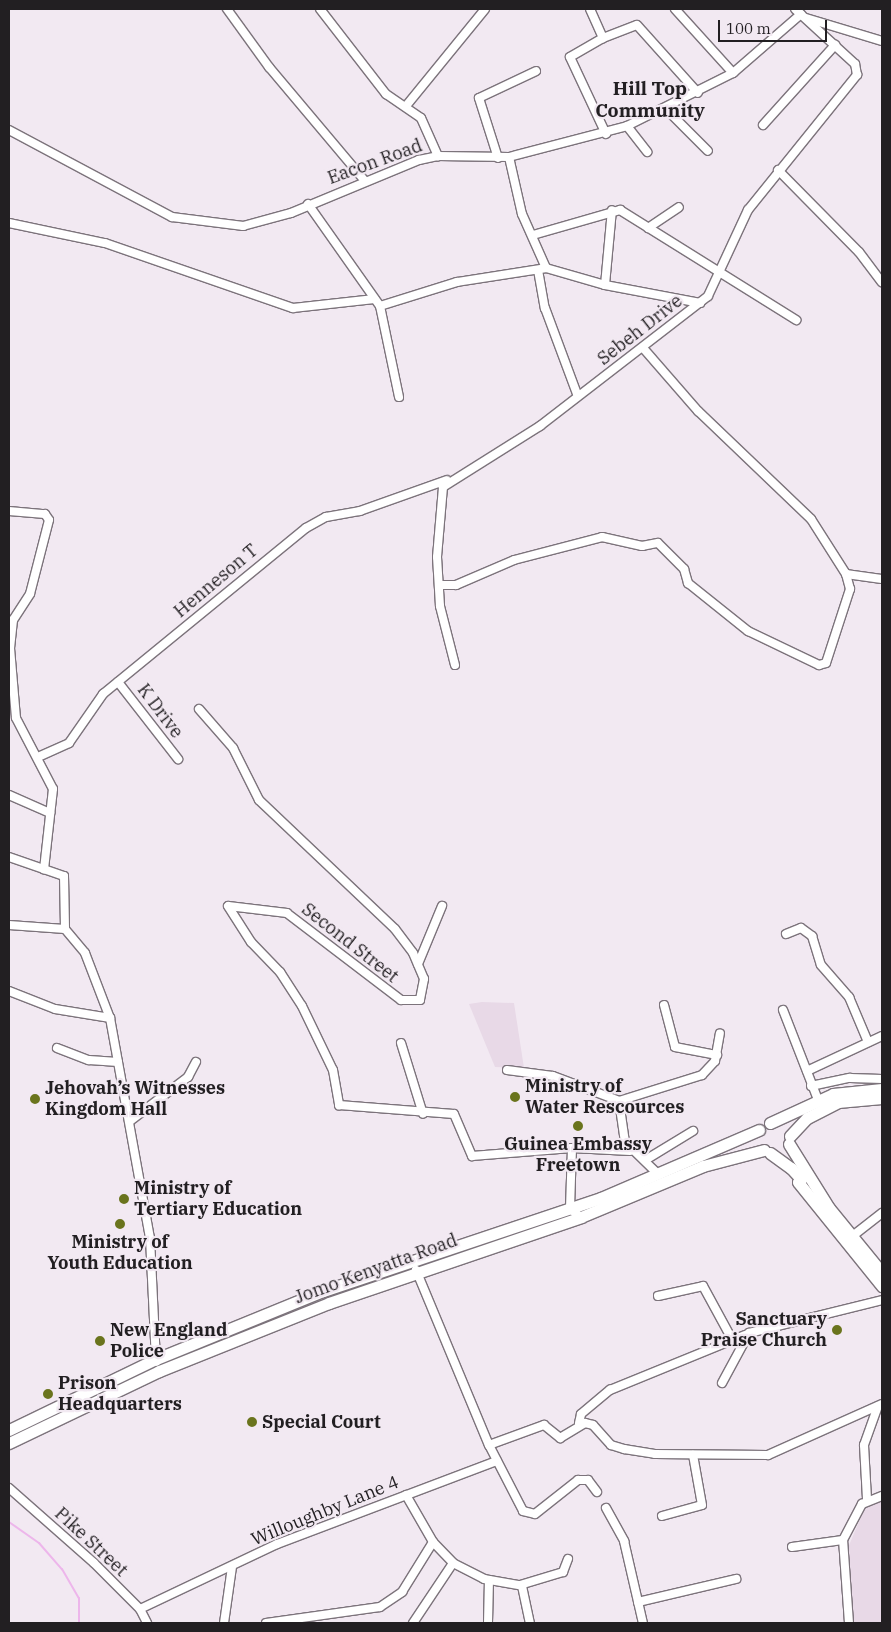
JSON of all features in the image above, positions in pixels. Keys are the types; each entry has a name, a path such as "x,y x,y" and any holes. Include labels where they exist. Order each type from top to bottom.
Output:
{"main road":[{"name":"Jomo Kenyatta Road","path":"9,1430 156,1359 570,1209 759,1130 770,1122 818,1100 857,1088 882,1089"},
{"path":"789,1140 807,1118 838,1102 882,1098"},
{"path":"770,1122 781,1124 849,1240 882,1273"},
{"path":"759,1130 767,1152 792,1168 849,1240 882,1286"},
{"name":"Jomo Kenyatta Road","path":"9,1443 159,1371 415,1266 581,1217 703,1166 767,1152 789,1140"}],"street":[{"path":"227,9 269,67 364,180"},
{"path":"320,9 386,94 421,118 438,156"},
{"path":"406,106 485,9"},
{"path":"590,9 603,38"},
{"path":"675,9 732,73"},
{"path":"801,14 882,41"},
{"name":"Eacon Road","path":"9,130 154,208 189,221 243,226 264,222 364,180 438,156 509,157 606,134 666,109 732,73 801,14"},
{"name":"Sebeh Drive","path":"447,480 514,444 577,394 643,348 700,303 748,210 778,170 857,74 855,64 801,14"},
{"path":"606,134 570,57 603,38 636,25 698,93"},
{"path":"763,125 835,45"},
{"path":"498,158 479,98 536,71"},
{"path":"666,109 708,151"},
{"path":"627,126 647,152"},
{"path":"509,157 522,214 532,235 542,269 545,308 577,394"},
{"path":"778,170 859,252 882,282"},
{"path":"308,204 377,302 399,397"},
{"path":"648,228 679,207"},
{"path":"532,235 612,210 620,210 796,320"},
{"path":"605,285 612,210"},
{"path":"9,223 105,243 293,308 377,302 457,282 542,269 605,285 700,303"},
{"path":"440,585 456,585 514,560 602,537 642,546 658,543 684,569 688,583 748,631 819,664 826,663 850,589 846,574 811,519 698,411 643,348"},
{"path":"447,480 439,508 440,585 455,665"},
{"name":"Henneson T","path":"38,756 69,743 88,710 118,682 306,528 326,517 360,511 447,480"},
{"path":"9,511 48,516 30,594 13,620 10,648 16,718 38,756 53,789 44,869"},
{"path":"846,574 882,579"},
{"name":"K Drive","path":"118,682 178,759"},
{"name":"Second Street","path":"199,709 234,748 259,800 395,929 418,964 425,990 418,1002 405,1002 287,913 228,906 251,942 280,972 302,1006 333,1070 336,1100 342,1107 400,1108 423,1114"},
{"path":"9,795 50,813"},
{"path":"9,857 64,876 65,928 85,953 110,1018 150,1238 156,1359 159,1371"},
{"path":"418,964 442,906"},
{"path":"9,925 65,928"},
{"path":"786,934 796,928 812,936 821,965 849,997 868,1042"},
{"path":"9,992 55,1009 110,1018"},
{"path":"664,1006 675,1047 717,1054"},
{"path":"783,1010 818,1100"},
{"path":"507,1070 553,1076 619,1101 702,1075 717,1054 720,1033"},
{"path":"807,1071 882,1036"},
{"path":"401,1043 423,1114 454,1114 472,1156 572,1148 630,1151 647,1159 658,1173"},
{"path":"57,1048 88,1060 118,1062"},
{"path":"130,1121 188,1077 196,1062"},
{"path":"811,1086 850,1078 882,1079"},
{"path":"619,1101 630,1151"},
{"path":"647,1159 693,1131"},
{"path":"572,1148 570,1209 581,1217"},
{"path":"849,1240 882,1214"},
{"path":"415,1266 497,1462 527,1515 578,1480 588,1480 597,1492"},
{"path":"658,1296 703,1286 733,1341"},
{"path":"490,1445 544,1425 560,1438 579,1423 582,1414 610,1390 745,1335 882,1300"},
{"path":"722,1383 745,1335"},
{"path":"579,1423 593,1424 611,1445 624,1449 693,1455 733,1452 768,1455 880,1405"},
{"path":"849,1623 844,1540 867,1499 864,1445 880,1405"},
{"path":"662,1516 702,1505 693,1455"},
{"name":"Willoughby Lane 4","path":"140,1609 277,1544 497,1462"},
{"name":"Pike Street","path":"9,1488 140,1609 147,1623"},
{"path":"406,1495 433,1542 454,1563 489,1580 520,1585 563,1572 568,1559"},
{"path":"867,1499 882,1496"},
{"path":"606,1508 624,1542 643,1623"},
{"path":"792,1547 844,1540"},
{"path":"266,1623 380,1606 402,1592 433,1542"},
{"path":"413,1623 454,1563"},
{"path":"224,1623 232,1567"},
{"path":"638,1602 736,1579"},
{"path":"488,1623 489,1580"},
{"path":"520,1585 530,1623"}],"shaded area":[{"path":"482,1002 514,1003 524,1068 495,1067 469,1004"},
{"path":"882,1500 882,1623 853,1623 844,1557 867,1503"}],"waterway":[{"path":"9,1522 39,1543 62,1569 79,1598 79,1623"}],"place":[{"name":"Ministry of Water Rescources","path":"515,1097"},
{"name":"Jehovah’s Witnesses Kingdom Hall","path":"35,1099"},
{"name":"Guinea Embassy Freetown","path":"578,1126"},
{"name":"Ministry of Tertiary Education","path":"124,1199"},
{"name":"Ministry of Youth Education","path":"120,1224"},
{"name":"Sanctuary Praise Church","path":"837,1330"},
{"name":"New England Police","path":"100,1341"},
{"name":"Prison Headquarters","path":"48,1394"},
{"name":"Special Court","path":"252,1422"}],"district":[{"name":"Hill Top Community","path":"650,100"}]}
